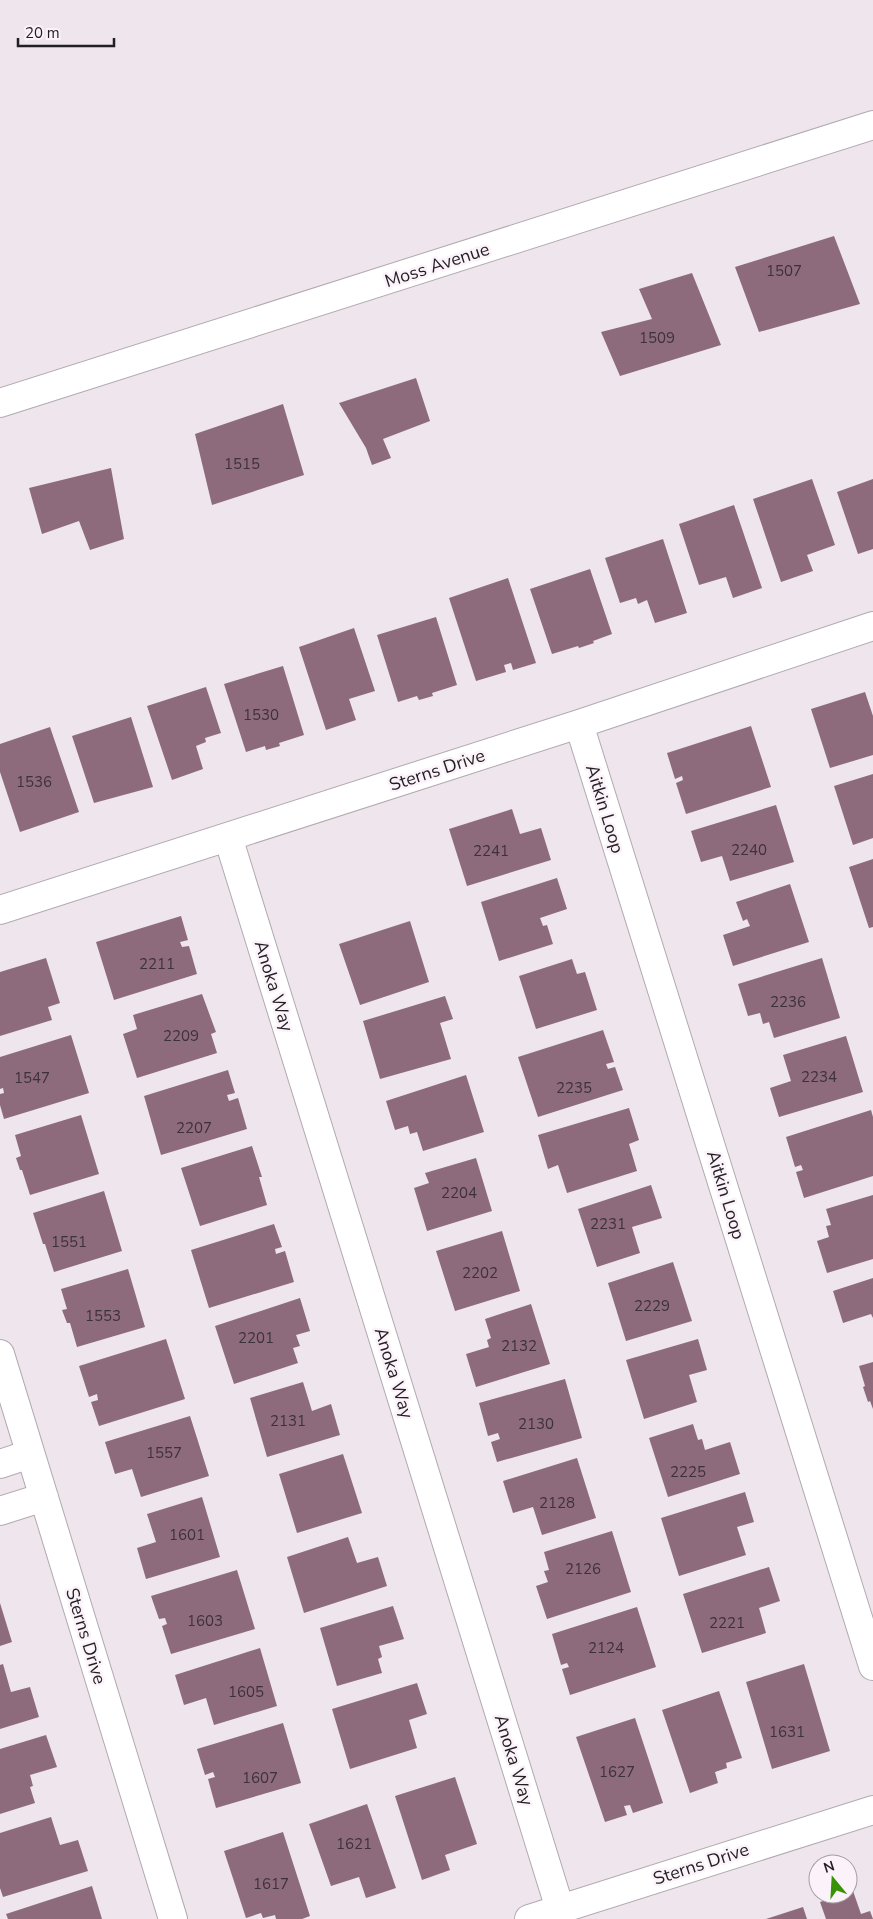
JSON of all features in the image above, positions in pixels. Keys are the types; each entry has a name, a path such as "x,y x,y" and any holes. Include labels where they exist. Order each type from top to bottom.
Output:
{"street":[{"name":"Moss Avenue","path":"0,403 873,126"},
{"name":"Sterns Drive","path":"0,910 579,724 873,626"},
{"name":"Aitkin Loop","path":"579,724 873,1666"},
{"name":"Anoka Way","path":"228,837 560,1909"},
{"name":"Sterns Drive","path":"0,1354 173,1919"},
{"path":"0,1464 30,1454"},
{"path":"0,1511 44,1497"},
{"name":"Sterns Drive","path":"529,1919 873,1810"}],"building":[{"path":"834,236 860,304 759,332 735,267"},
{"path":"692,273 721,345 620,376 601,332 652,319 639,289"},
{"path":"416,378 430,421 383,439 391,458 372,465 366,448 339,403"},
{"path":"283,404 304,475 212,505 195,434"},
{"path":"111,468 124,539 90,550 79,521 42,534 29,488"},
{"path":"812,479 835,545 807,555 813,571 781,582 753,499"},
{"path":"873,479 873,549 858,554 837,492"},
{"path":"734,505 762,588 733,598 726,577 699,585 679,524"},
{"path":"663,539 687,613 655,623 647,600 638,604 636,598 620,603 605,558"},
{"path":"590,569 612,634 579,648 578,646 552,654 530,589"},
{"path":"508,578 536,663 513,670 511,663 504,665 506,672 476,681 449,598"},
{"path":"436,617 457,685 432,693 433,696 419,700 417,696 398,702 377,635"},
{"path":"354,628 375,691 349,699 356,720 326,730 299,647"},
{"path":"283,666 304,735 279,743 280,746 266,750 265,746 246,752 224,684"},
{"path":"206,687 221,733 205,738 206,742 196,746 203,769 172,780 147,706"},
{"path":"865,692 873,716 873,755 830,768 811,709"},
{"path":"131,717 153,787 94,803 72,736"},
{"path":"751,726 771,787 686,814 676,783 683,780 682,776 675,779 667,753"},
{"path":"50,727 79,812 20,832 0,772 0,744"},
{"path":"873,774 873,838 853,845 834,786"},
{"path":"776,805 794,862 730,881 722,856 701,862 691,831"},
{"path":"512,809 520,834 541,828 551,860 467,886 449,829"},
{"path":"873,859 873,927 869,928 849,867"},
{"path":"557,878 567,909 540,918 543,926 547,925 553,944 499,961 481,902"},
{"path":"790,884 809,942 733,966 723,935 750,926 747,919 743,921 736,902"},
{"path":"181,916 188,940 180,942 182,947 189,946 197,974 114,1000 96,942"},
{"path":"410,921 429,982 360,1005 339,944"},
{"path":"46,958 60,1003 48,1007 52,1020 0,1036 0,972"},
{"path":"822,958 840,1018 774,1038 769,1022 763,1024 760,1013 748,1016 738,984"},
{"path":"572,959 577,974 585,972 597,1010 536,1029 519,976"},
{"path":"202,994 216,1032 211,1034 217,1053 137,1078 123,1034 137,1029 133,1015"},
{"path":"445,996 453,1019 440,1023 451,1059 380,1079 363,1021"},
{"path":"603,1030 614,1062 606,1064 608,1069 615,1067 623,1090 538,1117 518,1057"},
{"path":"71,1035 89,1093 4,1119 0,1105 0,1094 4,1093 3,1088 0,1089 0,1057"},
{"path":"846,1036 863,1092 779,1117 770,1088 791,1081 783,1055"},
{"path":"228,1070 235,1093 227,1095 229,1101 238,1098 247,1129 161,1155 144,1096"},
{"path":"466,1075 484,1132 423,1151 417,1132 410,1134 408,1126 395,1130 386,1101"},
{"path":"629,1108 639,1140 629,1144 637,1171 567,1193 558,1165 548,1169 538,1135"},
{"path":"871,1110 873,1117 873,1176 804,1198 796,1172 803,1170 801,1165 795,1167 786,1137"},
{"path":"81,1115 99,1174 30,1195 16,1158 21,1156 15,1135"},
{"path":"252,1146 262,1177 259,1177 267,1205 200,1226 181,1168"},
{"path":"476,1158 492,1211 427,1231 414,1188 429,1183 425,1173"},
{"path":"651,1185 662,1218 632,1227 640,1253 597,1267 578,1209"},
{"path":"104,1191 122,1251 54,1272 33,1213"},
{"path":"873,1195 873,1259 827,1273 817,1241 829,1237 826,1226 831,1225 826,1209"},
{"path":"274,1224 282,1247 275,1249 276,1254 285,1251 294,1282 209,1308 191,1250"},
{"path":"502,1231 520,1291 455,1311 436,1251"},
{"path":"673,1262 692,1321 626,1341 608,1283"},
{"path":"128,1269 145,1327 77,1347 70,1323 67,1323 62,1310 67,1309 61,1289"},
{"path":"873,1278 873,1318 871,1314 843,1323 833,1291"},
{"path":"300,1298 310,1331 296,1335 300,1346 293,1348 298,1363 234,1384 215,1326"},
{"path":"531,1304 550,1364 476,1387 466,1354 489,1347 487,1340 491,1338 485,1319"},
{"path":"166,1339 185,1399 99,1426 91,1402 98,1400 97,1394 89,1397 79,1366"},
{"path":"698,1339 707,1370 689,1375 697,1402 644,1419 626,1360"},
{"path":"873,1362 873,1409 870,1401 868,1402 863,1387 865,1386 859,1366"},
{"path":"565,1379 582,1438 497,1462 491,1442 500,1439 498,1433 488,1436 479,1403"},
{"path":"303,1382 312,1411 331,1404 340,1435 267,1457 250,1398"},
{"path":"190,1416 209,1476 141,1497 132,1469 115,1474 105,1442"},
{"path":"693,1424 698,1440 702,1439 705,1450 730,1442 740,1474 668,1497 649,1438"},
{"path":"343,1454 362,1513 297,1533 279,1474"},
{"path":"577,1458 596,1518 542,1535 533,1507 513,1513 503,1481"},
{"path":"745,1492 754,1522 737,1527 746,1555 679,1576 661,1518"},
{"path":"202,1497 220,1557 146,1579 137,1548 156,1542 147,1514"},
{"path":"612,1531 631,1592 547,1619 536,1586 548,1582 544,1571 549,1570 544,1552"},
{"path":"348,1537 357,1563 378,1557 387,1586 304,1613 287,1557"},
{"path":"769,1567 780,1601 759,1608 766,1633 702,1653 683,1594"},
{"path":"237,1570 255,1629 171,1654 162,1626 167,1624 165,1618 159,1619 151,1596"},
{"path":"0,1603 12,1642 0,1646"},
{"path":"393,1606 404,1639 379,1646 382,1657 378,1659 382,1673 337,1686 320,1628"},
{"path":"637,1607 656,1667 570,1695 562,1669 569,1667 567,1663 561,1665 552,1634"},
{"path":"260,1648 277,1706 214,1725 206,1698 184,1705 175,1675"},
{"path":"3,1664 11,1692 30,1687 39,1717 0,1729 0,1665"},
{"path":"804,1664 830,1751 772,1769 746,1682"},
{"path":"417,1683 427,1714 409,1720 417,1748 350,1769 332,1709"},
{"path":"719,1691 742,1758 726,1763 727,1768 715,1772 718,1783 690,1793 662,1710"},
{"path":"635,1718 663,1803 633,1813 630,1805 624,1806 627,1815 605,1822 576,1737"},
{"path":"283,1723 301,1783 216,1808 208,1779 215,1777 213,1772 205,1775 197,1749"},
{"path":"46,1735 57,1767 30,1775 33,1786 30,1787 35,1803 0,1814 0,1749"},
{"path":"455,1777 477,1844 445,1855 450,1870 422,1880 395,1796"},
{"path":"367,1804 396,1888 366,1898 359,1877 331,1886 309,1824"},
{"path":"51,1817 60,1845 78,1840 88,1871 3,1897 0,1888 0,1833"},
{"path":"283,1832 310,1916 302,1919 276,1919 275,1915 263,1918 261,1913 246,1918 224,1851"},
{"path":"92,1886 102,1919 8,1919 6,1914"},
{"path":"821,1904 858,1904 861,1914 870,1911 873,1919 826,1919"},
{"path":"803,1907 807,1919 766,1919"}]}
